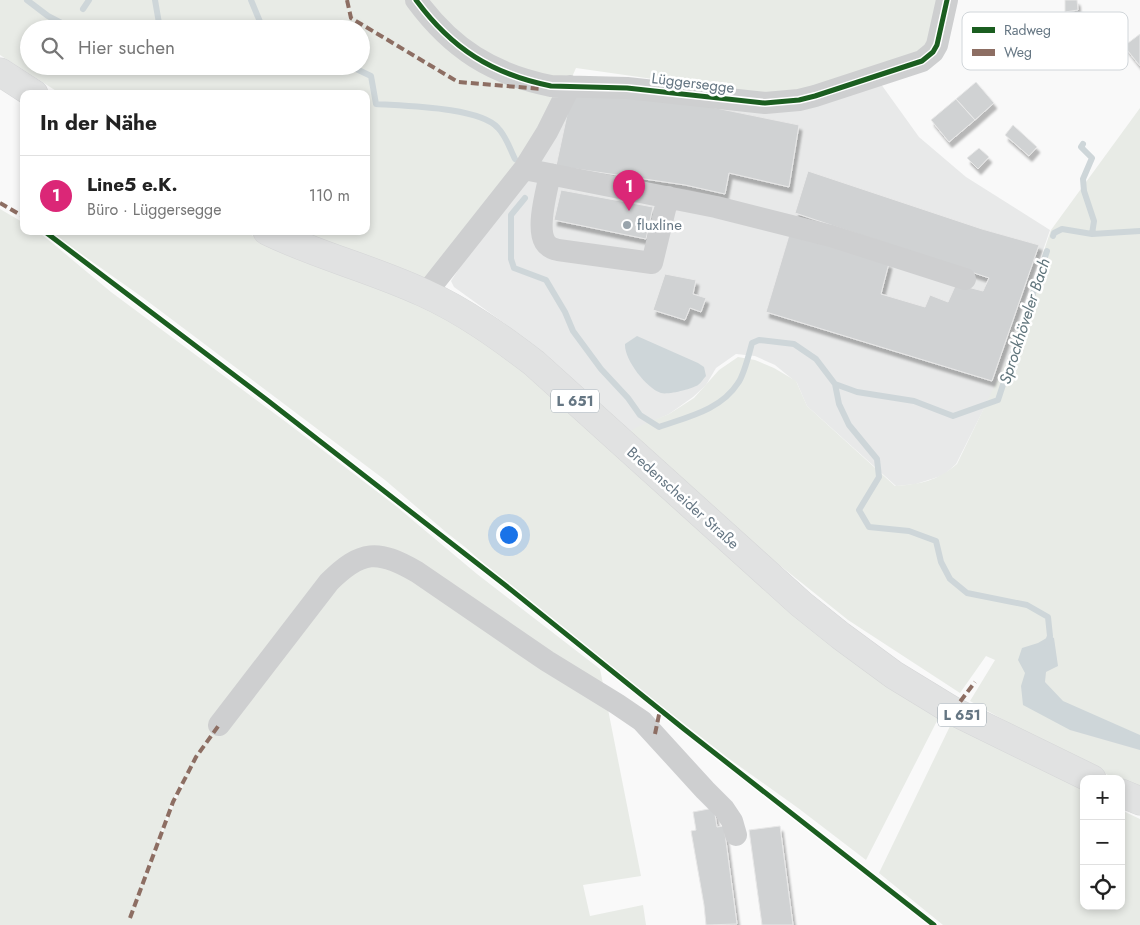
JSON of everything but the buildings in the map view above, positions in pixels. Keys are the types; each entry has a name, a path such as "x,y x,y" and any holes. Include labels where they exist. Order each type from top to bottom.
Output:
{"main road":[{"path":"0,72 28,90"},
{"name":"Bredenscheider Straße","path":"277,235 426,293 500,337 534,364 801,604 841,636 894,675 953,711 1084,775"},
{"path":"1125,795 1140,801"}],"street":[{"name":"Lüggersegge","path":"416,0 453,41 480,61 505,73 541,84 636,89 765,102 783,102 815,96 922,61 933,52 937,45 947,0"},
{"path":"426,293 524,169 547,132 570,86"},
{"path":"524,169 716,206 831,236 964,279"},
{"path":"550,174 542,219 542,233 544,241 550,248 558,250 652,263 668,197"},
{"path":"219,726 329,582 357,559 372,556 383,557 395,560 417,572 547,661 642,722 724,809 732,821 736,835"}],"shaded area":[{"path":"0,0 937,0 926,49 811,91 751,93 576,68 567,88 537,140 423,283 298,235 370,235 370,90 55,90 31,75 370,75 370,20 20,20 20,68 0,55"},
{"path":"878,80 919,137 966,177 1050,230 1023,308 1011,355 956,464 944,475 916,484 896,486 807,406 797,383 775,365 755,356 736,354 716,368 706,385 693,397 669,414 628,433 562,372 504,323 454,287 451,281 577,82"},
{"path":"1140,108 1140,790 1125,783 1125,775 1108,775 1055,749 970,701 995,660 986,656 960,693 848,620 711,510 628,434 635,428 669,414 694,398 719,370 738,357 755,360 774,368 796,381 807,406 895,486 921,483 935,478 957,464 1010,354 1051,230"},
{"path":"0,209 20,221 20,235 42,235 111,292 397,507 477,574 600,669 641,876 583,885 590,916 643,905 646,925 0,925","holes":["184,777 187,779 175,802 139,891 172,802"]},
{"path":"54,235 251,235 333,270 417,298 494,343 939,717 866,860 728,758 524,599 385,480 142,297"},
{"path":"637,336 698,363 704,367 706,376 701,383 686,390 661,393 655,390 637,372 628,357 625,344"},
{"path":"1050,636 1054,638 1058,666 1046,672 1045,682 1063,701 1140,735 1140,750 1070,730 1023,705 1021,686 1025,673 1018,660 1022,648 1038,643"},
{"path":"952,722 1080,789 1080,910 1125,910 1125,812 1140,819 1140,925 943,925 879,873"}],"waterway":[{"path":"27,0 56,20"},
{"path":"83,9 89,0"},
{"path":"155,0 158,20"},
{"name":"Sprockhöveler Bach","path":"251,0 259,20"},
{"name":"Sprockhöveler Bach","path":"369,75 371,76 376,104 441,109 489,121 501,131 515,159"},
{"path":"1083,144 1081,147 1092,158 1083,179 1084,191 1094,221 1092,234"},
{"name":"Sprockhöveler Bach","path":"525,198 511,215 511,259 514,268 546,280 565,312 573,331 601,369 628,398 640,415 659,427 703,411 722,400 738,383 752,343 759,340 794,344 816,359 835,384 839,404 849,425 877,459 879,477 859,510 869,527 909,531 936,541 941,562 950,579 967,593 1027,605 1048,617 1050,636 1047,644"},
{"name":"Sprockhöveler Bach","path":"1053,236 1054,233 1062,229 1092,234 1140,231"},
{"name":"Sprockhöveler Bach","path":"835,384 857,392 914,401 953,416 998,400 1047,251"}],"marked path":[{"path":"347,0 351,18 354,20"},
{"path":"370,29 458,82 542,89"},
{"path":"0,203 20,215"},
{"path":"953,711 975,682"},
{"path":"655,734 660,710"},
{"path":"130,918 173,802 196,757 219,725"}],"cycle path":[{"path":"416,0 459,46 492,66 530,81 551,86 627,88 765,103 799,100 815,96 922,61 933,52 937,45 947,0"},
{"path":"49,235 267,400 505,585 684,729 934,925"}],"place":[{"name":"Line5 e.K.","path":"629,211"},
{"name":"fluxline","path":"627,225"}]}
